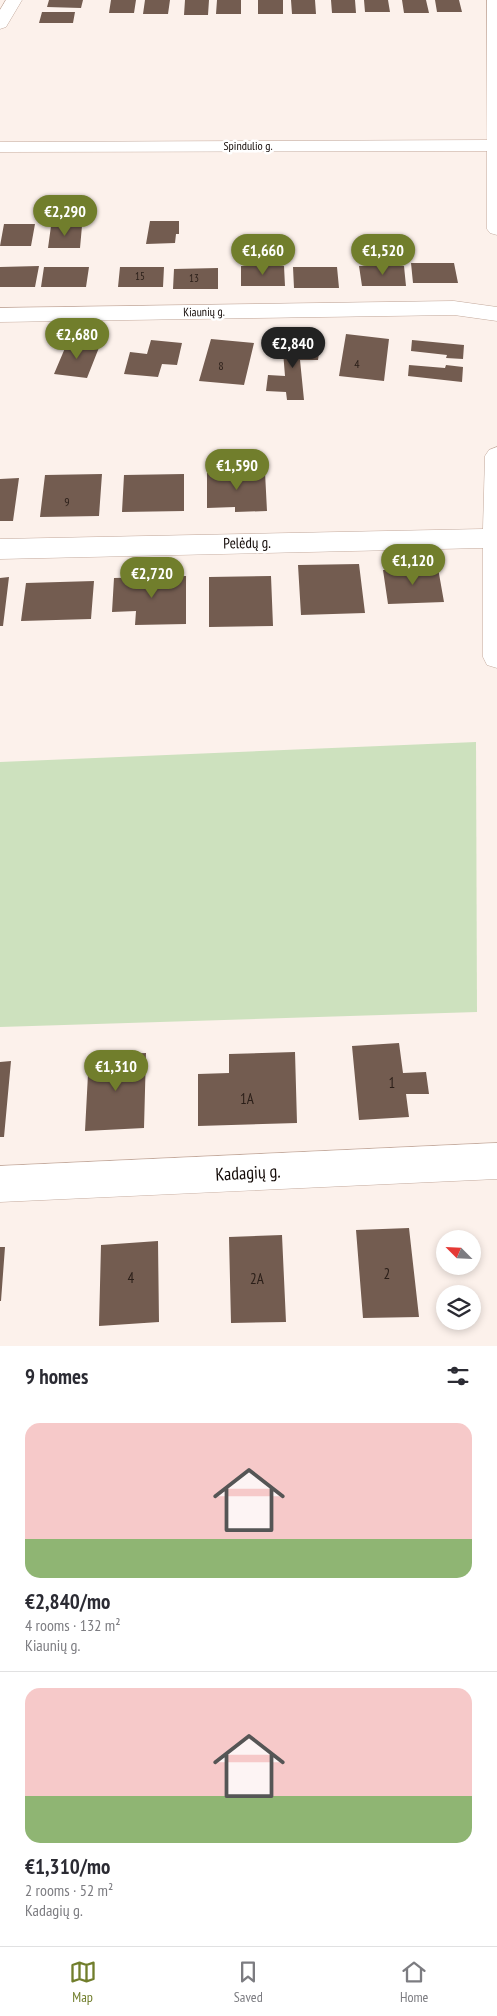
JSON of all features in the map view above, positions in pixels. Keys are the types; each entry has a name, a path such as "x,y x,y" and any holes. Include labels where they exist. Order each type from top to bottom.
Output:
{"street":[{"path":"0,24 14,0"},
{"path":"495,0 497,229"},
{"name":"Spindulio g.","path":"0,147 495,145"},
{"name":"Kiaunių g.","path":"0,315 454,308 497,314"},
{"path":"497,456 495,549 497,657"},
{"name":"Pelėdų g.","path":"0,549 495,549"},
{"name":"Kadagių g.","path":"0,1184 497,1161"}],"green space":[{"path":"476,742 477,1012 0,1027 0,762"}],"building":[{"path":"49,0 83,0 81,8 47,7"},
{"path":"111,0 136,0 134,13 109,13"},
{"path":"145,0 170,0 168,14 143,14"},
{"path":"185,0 209,0 208,15 184,15"},
{"path":"217,0 241,0 241,14 216,14"},
{"path":"258,0 283,0 283,14 258,14"},
{"path":"291,0 315,0 316,14 292,14"},
{"path":"331,0 355,0 356,13 332,13"},
{"path":"364,0 388,0 390,12 365,12"},
{"path":"402,0 426,0 429,13 404,13"},
{"path":"435,0 459,0 462,12 437,12"},
{"path":"42,12 75,12 73,23 39,23"},
{"path":"150,221 179,221 179,234 176,234 175,243 146,244"},
{"path":"4,224 35,224 31,246 0,246"},
{"path":"51,226 82,226 80,248 48,248"},
{"path":"411,263 454,263 458,283 413,283"},
{"path":"39,266 35,287 0,287 0,267"},
{"path":"241,266 284,266 285,286 241,286"},
{"path":"359,266 404,266 406,286 362,286"},
{"path":"44,267 89,267 86,287 41,287"},
{"path":"120,267 164,267 163,287 118,287"},
{"path":"293,267 337,267 339,288 294,288"},
{"path":"218,268 218,289 173,289 174,269"},
{"path":"346,334 389,339 384,381 339,376"},
{"path":"211,339 254,343 244,385 199,381"},
{"path":"282,339 298,339 299,345 320,346 318,360 300,360 304,400 287,400 286,392 266,391 268,375 285,376"},
{"path":"151,340 182,343 177,365 162,364 158,377 124,374 130,352 147,354"},
{"path":"412,340 464,345 463,359 446,358 447,355 411,351"},
{"path":"68,341 100,345 87,378 54,374"},
{"path":"409,365 445,368 446,365 463,367 462,382 408,376"},
{"path":"265,472 267,511 235,512 235,507 207,508 207,473"},
{"path":"102,474 99,516 40,517 45,475"},
{"path":"184,474 184,511 122,512 124,475"},
{"path":"19,478 13,521 0,521 0,479"},
{"path":"359,564 365,613 301,615 298,565"},
{"path":"438,568 444,602 388,604 383,570"},
{"path":"186,576 186,624 135,625 136,611 112,612 114,578"},
{"path":"271,576 273,626 209,627 209,577"},
{"path":"9,577 3,626 0,626 0,578"},
{"path":"94,581 91,619 21,621 26,583"},
{"path":"399,1043 403,1073 426,1072 429,1094 406,1094 409,1117 359,1120 352,1046"},
{"path":"295,1052 297,1123 198,1126 198,1074 229,1073 229,1054"},
{"path":"146,1053 144,1128 85,1131 89,1055"},
{"path":"11,1061 4,1137 0,1137 0,1062"},
{"path":"409,1228 419,1317 363,1318 356,1230"},
{"path":"282,1235 286,1322 231,1323 229,1237"},
{"path":"158,1241 159,1322 99,1326 101,1245"},
{"path":"0,1247 5,1247 1,1301 0,1301"}]}
